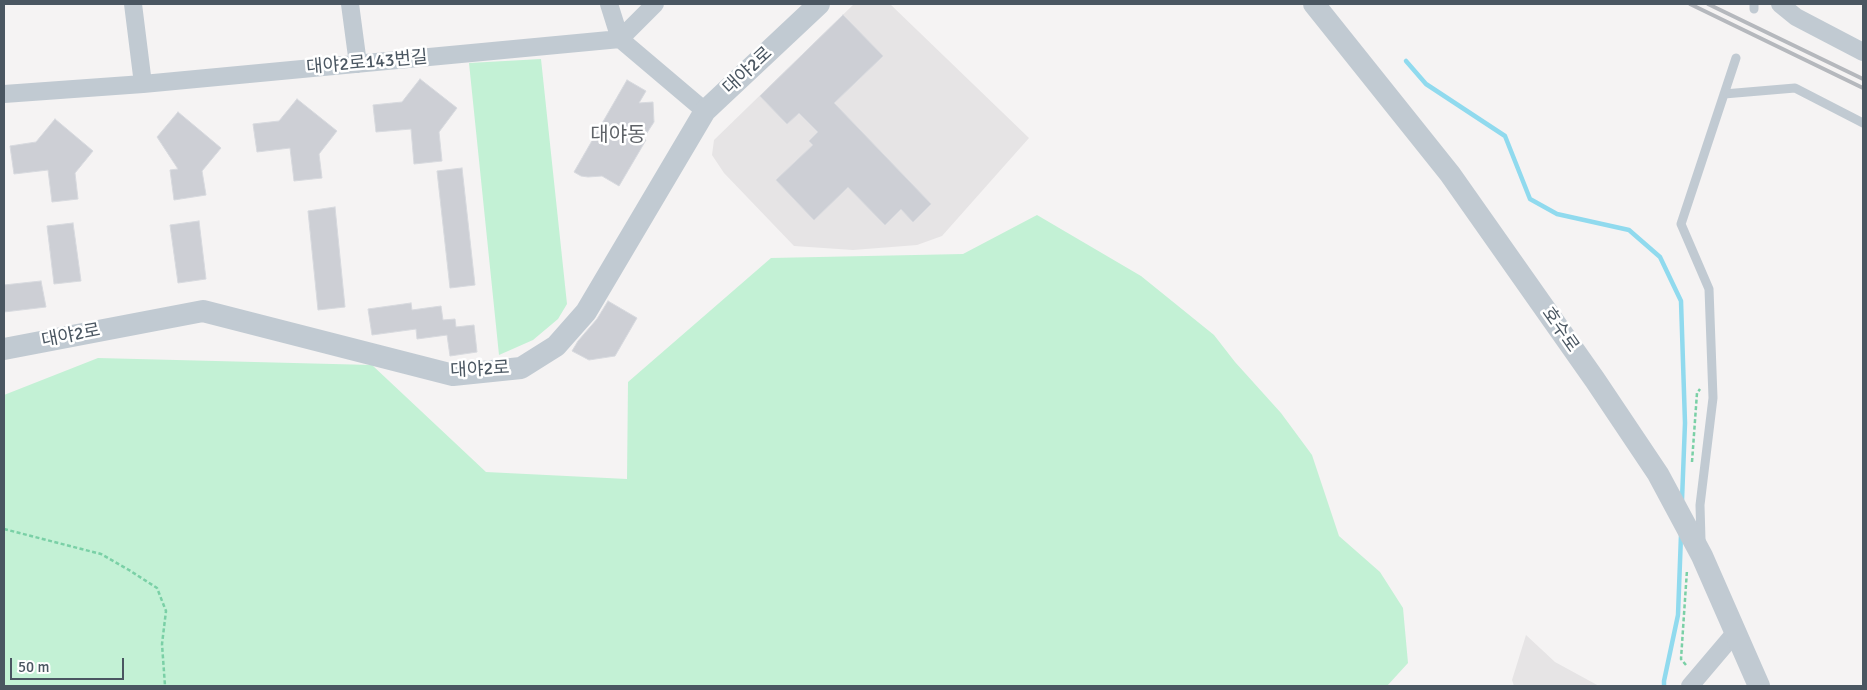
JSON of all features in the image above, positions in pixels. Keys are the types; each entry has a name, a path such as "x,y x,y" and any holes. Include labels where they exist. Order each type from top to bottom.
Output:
{"street":[{"path":"133,4 142,84"},
{"path":"350,4 358,64"},
{"path":"609,4 620,39 705,110"},
{"path":"620,39 655,4"},
{"name":"대야2로","path":"4,349 203,312 453,375 521,368 556,346 586,312 705,110 820,4"},
{"name":"호수로","path":"1314,4 1450,174 1595,380 1658,474 1702,556 1759,686"},
{"path":"1780,4 1796,17 1863,52"},
{"name":"대야2로143번길","path":"4,94 142,84 620,39"},
{"path":"1691,685 1735,633"}],"lane":[{"path":"1702,556 1700,505 1713,398 1708,289 1682,224 1736,58"},
{"path":"1724,94 1796,88 1863,123"}],"path":[{"path":"4,529 101,554 157,588 166,610 162,644 166,686"}],"shaded area":[{"path":"854,4 890,4 1029,138 942,236 917,245 853,250 794,246 724,173 712,155 714,140"},
{"path":"1526,635 1555,662 1599,686 1514,686 1512,680"}],"green space":[{"path":"541,59 567,304 558,319 533,340 499,355 469,63"},
{"path":"1037,215 1141,276 1214,335 1235,362 1281,413 1312,455 1339,536 1380,572 1403,608 1408,663 1387,686 4,686 4,395 98,358 372,365 486,472 627,479 628,382 771,258 963,254"}],"building":[{"path":"843,15 883,56 834,103 931,204 913,222 901,209 885,225 848,187 814,220 776,180 813,145 809,141 818,132 799,113 787,124 760,96"},
{"path":"420,79 457,108 439,132 442,161 414,164 411,129 376,132 373,105 402,102"},
{"path":"627,80 646,91 639,103 653,102 654,122 643,139 646,140 619,186 602,176 581,176 574,172"},
{"path":"297,99 337,131 319,154 322,178 294,181 290,148 257,152 253,124 279,121"},
{"path":"178,112 221,148 202,171 206,195 174,200 170,170 178,169 157,137"},
{"path":"55,119 93,151 75,173 78,199 52,202 48,170 14,174 10,146 36,142"},
{"path":"462,168 475,285 450,288 437,171"},
{"path":"335,207 345,307 318,310 308,211"},
{"path":"199,221 206,279 178,283 170,225"},
{"path":"73,223 81,281 54,284 47,226"},
{"path":"41,281 46,307 4,312 4,285"},
{"path":"608,301 637,318 615,356 589,360 572,351 597,319"},
{"path":"411,303 412,310 441,306 443,320 455,319 456,327 474,325 477,352 450,356 447,335 417,339 416,329 372,335 368,309"}],"waterway":[{"path":"1406,61 1426,84 1505,136 1530,199 1557,214 1629,230 1660,257 1681,301 1685,423 1682,500"},
{"path":"1664,686 1678,615 1681,535"}],"railway":[{"path":"1690,4 1863,88"},
{"path":"1708,4 1863,79"}],"district":[{"name":"대야동","path":"618,136"}]}
